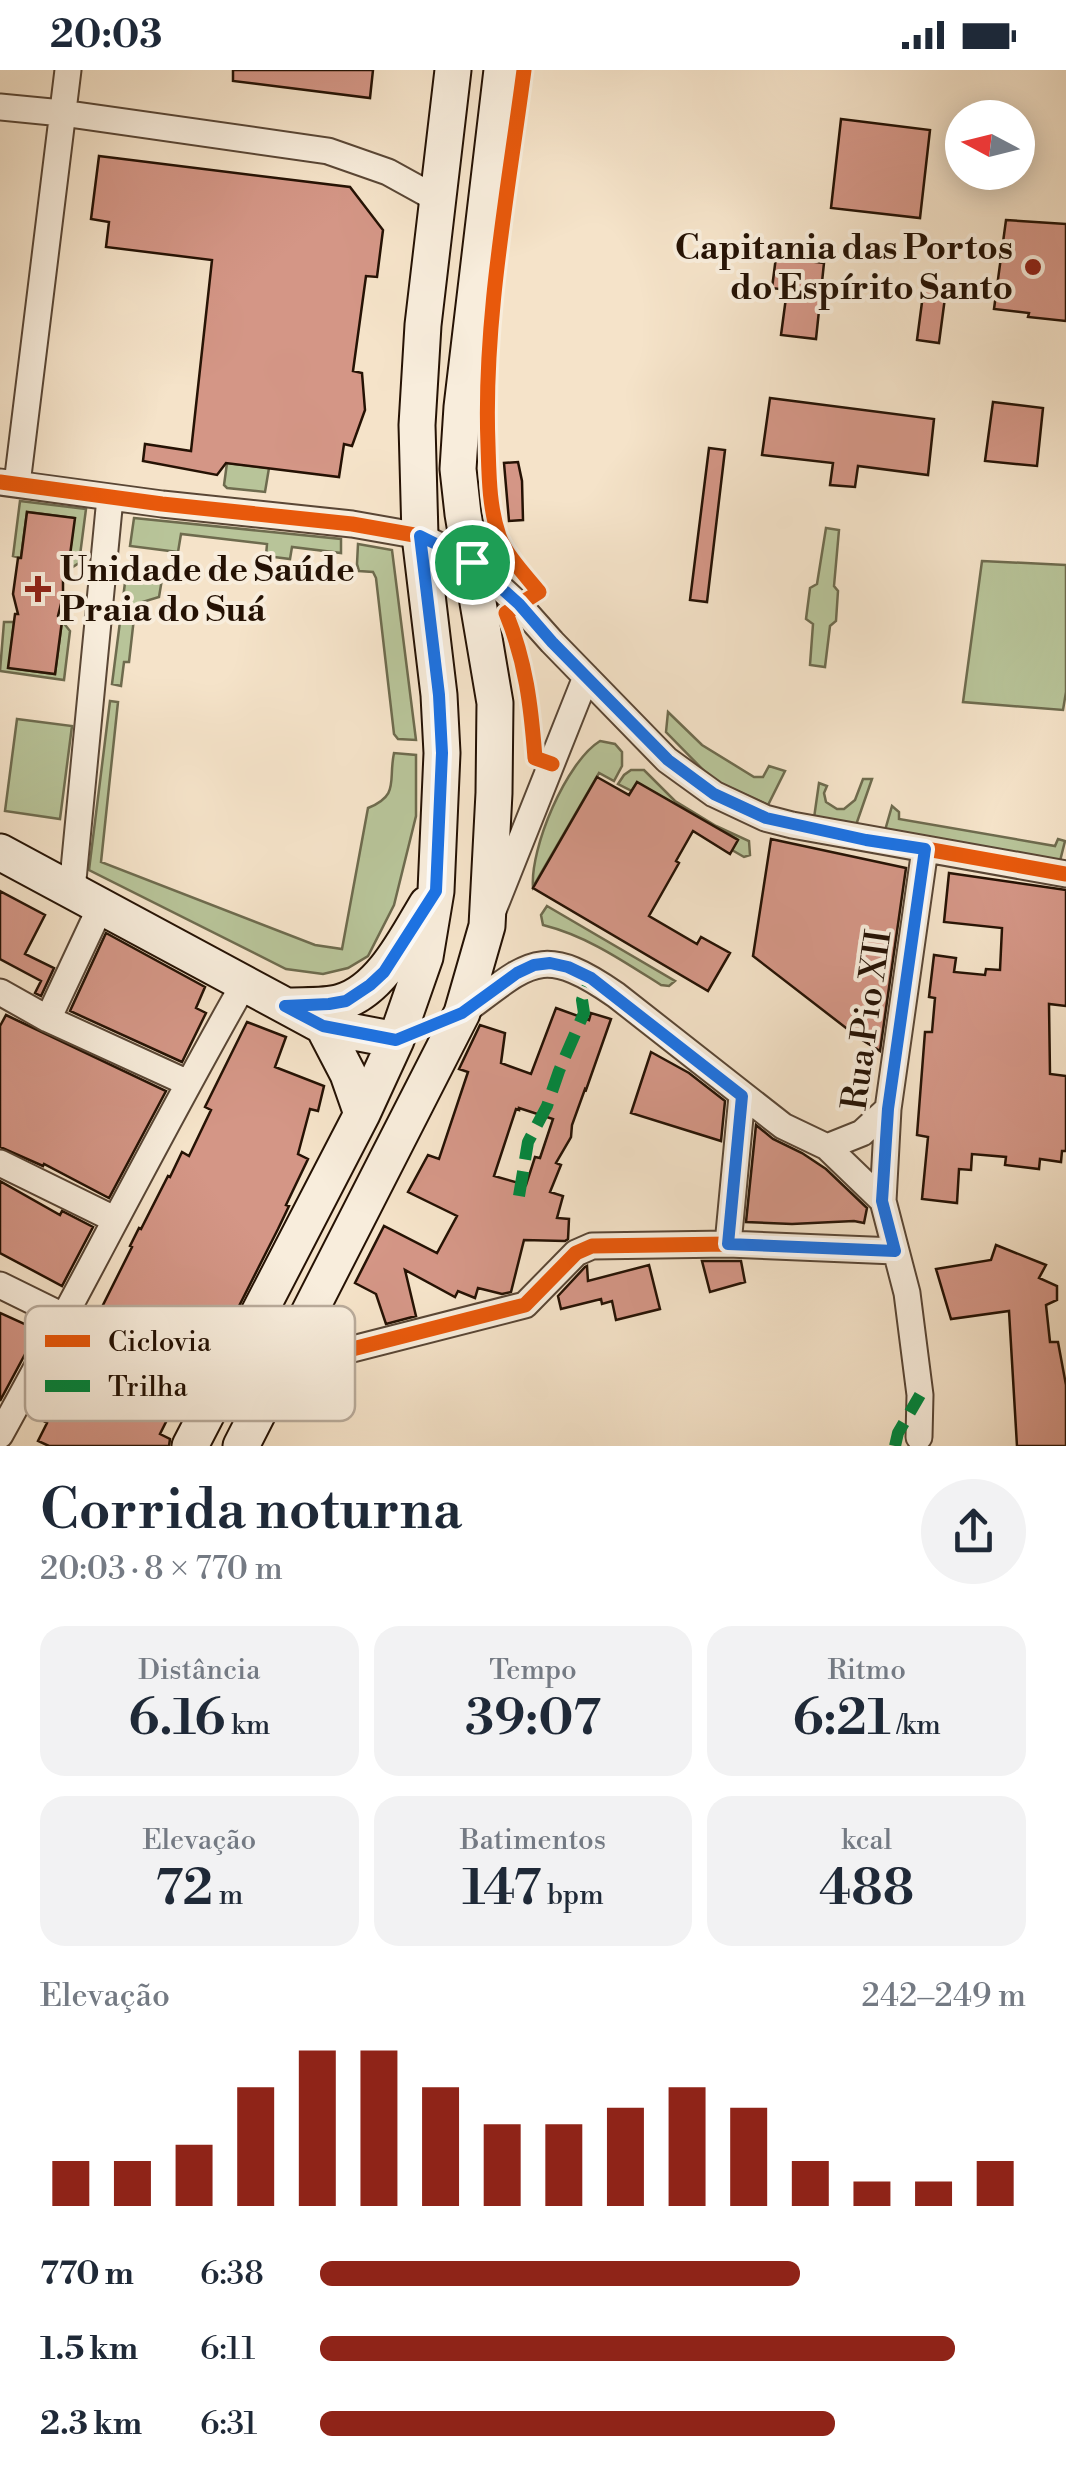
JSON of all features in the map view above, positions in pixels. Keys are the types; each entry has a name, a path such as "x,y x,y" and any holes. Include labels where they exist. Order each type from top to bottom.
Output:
{"main road":[{"path":"263,1306 396,1040 425,956 436,891 442,753 420,536 417,425 424,325 453,70"},
{"path":"313,1306 462,1013 487,926 495,703 458,470 502,70"},
{"path":"0,852 323,1026 396,1040 462,1013"},
{"path":"285,1006 346,1001 370,985 384,972 436,891"},
{"path":"323,1026 348,1074 362,1114"},
{"path":"190,1446 203,1421"},
{"path":"242,1446 255,1421"}],"street":[{"path":"68,70 8,483 352,524 420,536 472,562 519,604 668,760 714,794 766,818 866,840 1066,874"},
{"path":"0,108 62,113 328,152 388,172 438,199"},
{"path":"48,1019 87,898 110,498"},
{"path":"487,926 586,676"},
{"name":"Rua Pio XII","path":"919,1437 920,1396 907,1293 882,1201 888,1109 925,849"},
{"path":"462,1013 534,965 568,967 616,995 783,1126 828,1147 882,1201"},
{"path":"71,1306 244,984"},
{"path":"0,992 48,1019 188,1083"},
{"path":"728,1244 742,1096"},
{"path":"828,1147 862,1132 888,1109"},
{"path":"0,1163 114,1220"},
{"path":"355,1349 526,1305 576,1252 592,1246 728,1244 895,1251"},
{"path":"0,1285 43,1306"},
{"path":"0,1435 25,1390"}],"green space":[{"path":"227,463 269,468 265,492 227,488"},
{"path":"20,501 86,509 79,563 68,570 74,518 27,512 21,558 13,556"},
{"path":"134,518 341,539 341,553 292,547 290,559 266,556 267,544 181,534 178,552 130,546"},
{"path":"826,528 839,530 834,586 838,591 836,621 830,626 825,667 810,665 813,624 806,619 810,588 817,584"},
{"path":"358,544 392,550 416,740 398,739 394,734 376,578 373,572 359,571"},
{"path":"982,561 1066,565 1063,710 963,702"},
{"path":"126,575 162,579 159,597 139,603 135,609 129,662 124,662 121,686 112,684"},
{"path":"62,621 70,631 64,680 0,671 4,622 14,622 9,668 55,674"},
{"path":"110,701 118,702 101,862 315,945 342,949 368,808 389,792 394,753 416,755 416,816 394,905 368,956 348,968 323,974 286,969 89,870"},
{"path":"668,712 702,745 754,777 763,777 769,766 785,771 768,805 713,780 666,732"},
{"path":"17,719 72,726 60,819 5,811"},
{"path":"600,741 615,744 622,752 622,766 614,781 599,773 533,887 537,851 553,807 575,767"},
{"path":"631,770 644,770 675,801 749,841 750,855 744,857 732,850 737,839 637,783 632,791 618,784"},
{"path":"863,779 872,779 856,825 814,818 819,783 827,786 826,802 844,809 855,800"},
{"path":"892,806 899,812 899,819 1055,846 1058,839 1065,841 1060,861 884,834"},
{"path":"547,906 675,981 669,986 661,985 590,942 543,925 541,915"}],"building":[{"path":"233,70 373,70 370,98 233,81"},
{"path":"841,119 930,130 920,218 831,208"},
{"path":"99,156 350,187 383,230 377,277 366,276 353,371 362,373 365,410 352,446 344,444 339,477 226,463 217,475 143,461 145,444 191,451 212,260 106,247 109,222 91,219"},
{"name":"Capitania das Portos do Espírito Santo","path":"1006,220 1066,224 1066,321 994,309"},
{"path":"776,257 824,263 816,339 781,335 787,290 772,288"},
{"path":"924,287 946,290 939,343 917,340"},
{"path":"770,398 934,419 928,475 858,466 855,487 830,485 833,463 762,455"},
{"path":"993,402 1043,408 1037,466 985,461"},
{"path":"709,448 725,450 707,602 690,600"},
{"path":"518,462 523,520 509,521 504,463"},
{"name":"Unidade de Saúde Praia do Suá","path":"27,512 75,518 68,570 63,574 55,674 8,668 18,614 13,594"},
{"path":"597,777 629,795 637,782 738,840 730,854 693,831 649,916 697,944 701,937 730,953 708,991 533,888"},
{"path":"771,839 906,868 880,1051 753,956"},
{"path":"949,873 1066,890 1066,1006 1049,1004 1050,1074 1066,1076 1066,1151 1062,1151 1061,1162 1040,1159 1039,1169 1005,1165 1006,1157 972,1154 971,1170 959,1169 957,1203 922,1199 928,1137 917,1135 925,1032 932,1032 935,998 929,997 934,955 956,958 954,972 985,975 986,969 1000,970 1002,928 944,922"},
{"path":"0,891 45,915 25,954 54,968 41,996 35,993 41,981 0,959"},
{"path":"106,933 205,987 196,1008 206,1013 182,1062 70,1011"},
{"path":"556,1008 589,1020 591,1013 611,1019 571,1137 556,1163 561,1165 550,1192 563,1196 557,1218 569,1219 568,1239 524,1240 511,1292 502,1294 478,1288 475,1298 458,1291 455,1297 405,1270 416,1316 386,1324 376,1294 355,1283 384,1226 437,1253 457,1216 408,1192 428,1155 439,1159 468,1072 459,1069 480,1025 505,1033 501,1063 531,1074","holes":["516,1109 553,1119 526,1185 494,1176"]},
{"path":"6,1015 166,1091 109,1198 44,1164 0,1147 0,1026"},
{"path":"247,1022 286,1037 275,1067 324,1086 318,1111 310,1109 298,1154 308,1159 239,1306 102,1306 168,1176 182,1152 189,1156 211,1110 205,1107"},
{"path":"651,1052 689,1073 725,1101 721,1141 631,1113"},
{"path":"756,1125 826,1169 867,1208 864,1223 746,1222"},
{"path":"0,1181 60,1215 62,1211 93,1227 62,1286 0,1253"},
{"path":"996,1245 1046,1265 1039,1278 1057,1286 1057,1300 1046,1305 1050,1342 1058,1342 1066,1385 1066,1446 1017,1446 1009,1311 951,1319 936,1269 991,1260"},
{"path":"702,1261 741,1261 745,1282 710,1292"},
{"path":"649,1265 660,1309 616,1320 612,1301 602,1304 601,1299 561,1309 558,1296 587,1266 588,1281"},
{"path":"0,1313 25,1324 25,1354 0,1401"},
{"path":"44,1421 166,1421 160,1434 170,1439 169,1446 49,1446 38,1441 47,1423"}],"marked path":[{"path":"519,1196 528,1142 547,1106 584,1013 582,1000 591,978"},
{"path":"895,1446 898,1433 920,1395"}],"cycle path":[{"path":"524,70 493,304 487,399 489,468 499,536 511,558 539,592 506,613 526,684 535,758 552,764"},
{"path":"0,482 352,524 420,536 472,562 519,605 667,760 714,794 765,818 792,825 1066,874"},
{"path":"355,1348 525,1305 576,1253 592,1246 728,1244 895,1251"}],"place":[{"name":"Capitania das Portos do Espírito Santo","path":"1033,267"},
{"name":"Unidade de Saúde Praia do Suá","path":"38,589"}],"route":[{"path":"420,536 472,562 519,604 668,760 714,794 766,818 792,825 925,849 888,1109 882,1201 895,1251 728,1244 742,1096 616,995 568,967 534,965 462,1013 396,1040 323,1026 285,1006 346,1001 370,985 384,972 436,891 442,753 420,536"}]}
